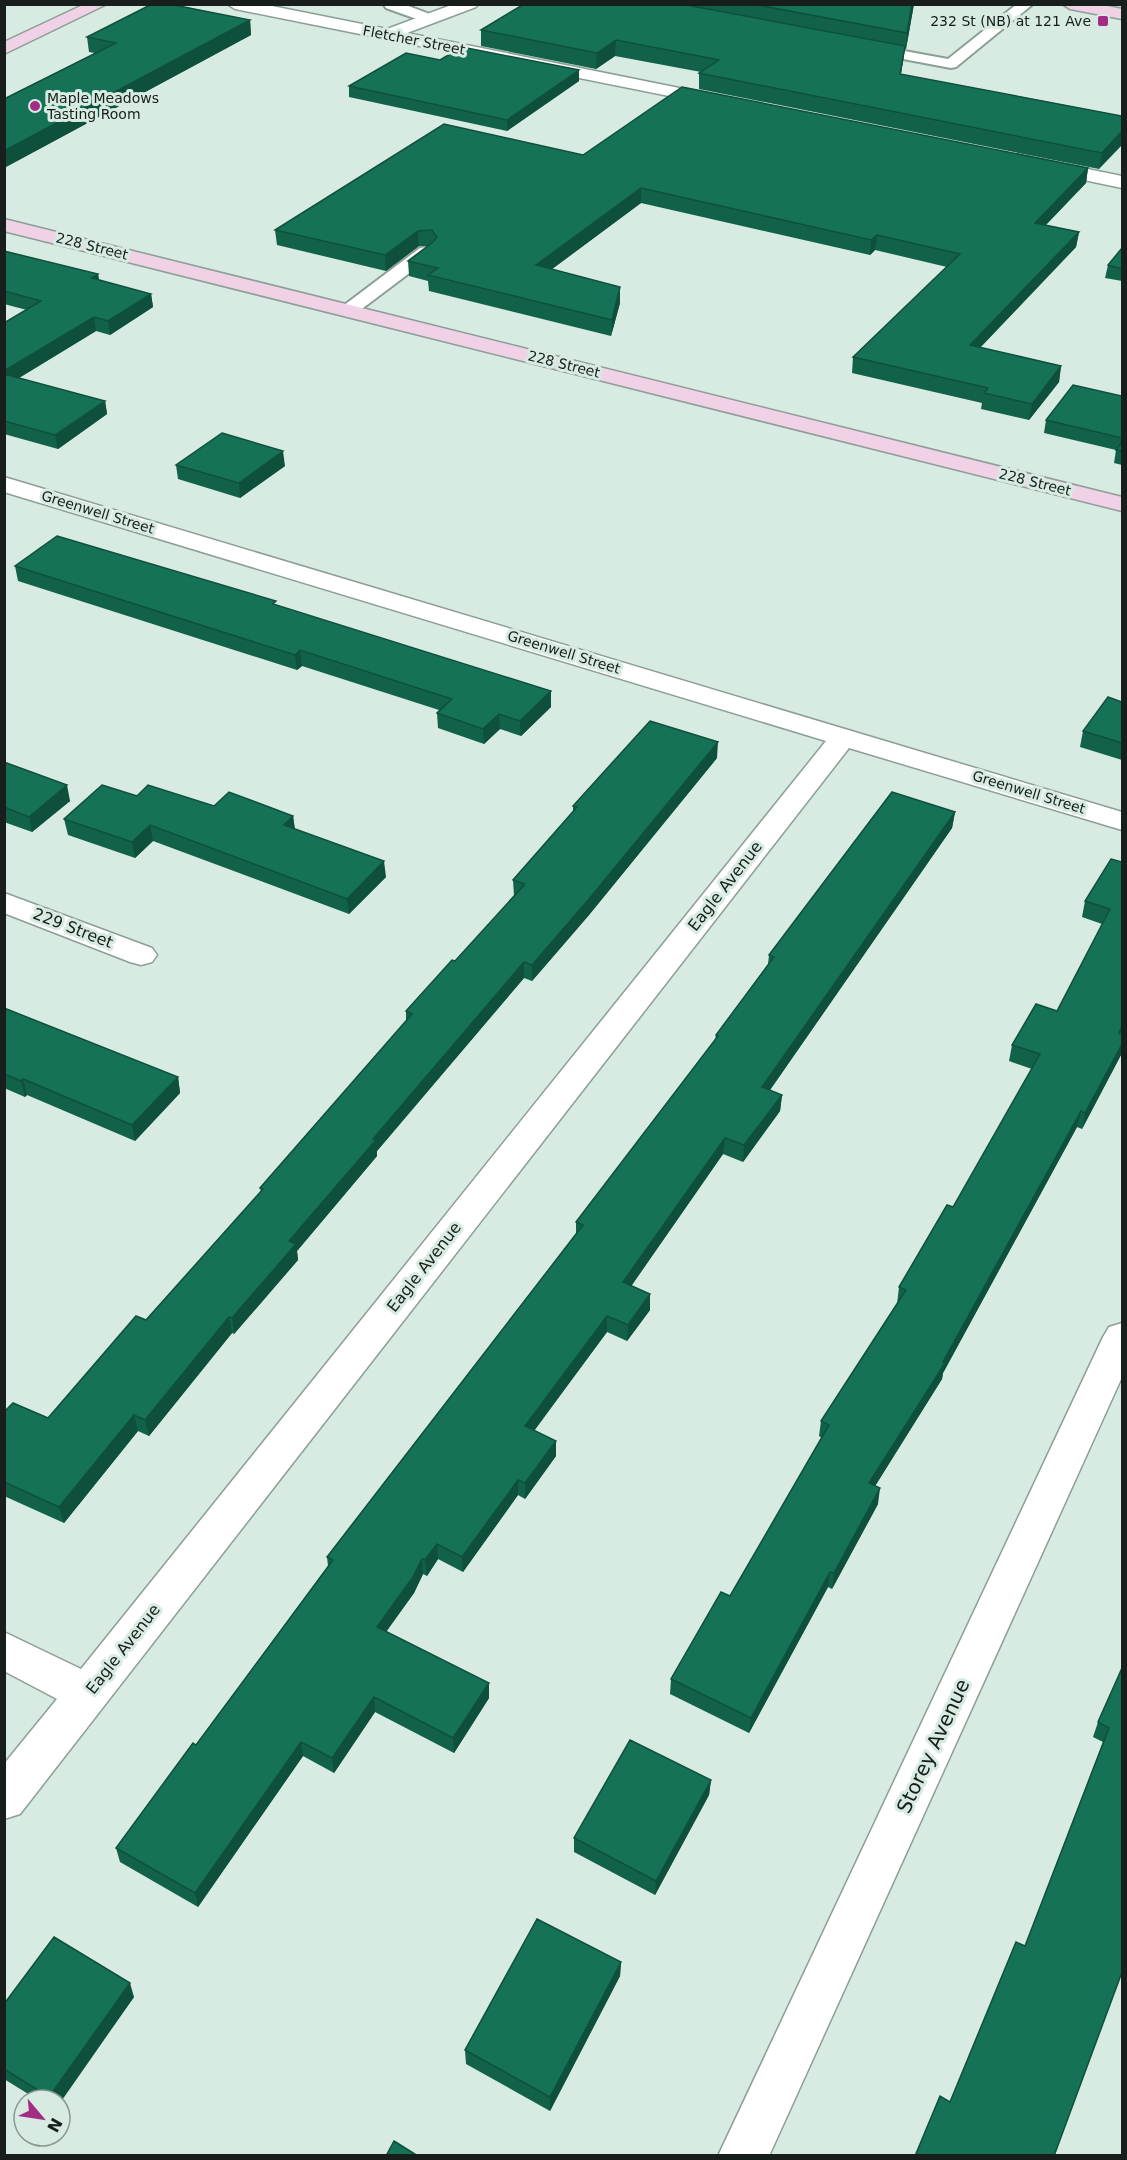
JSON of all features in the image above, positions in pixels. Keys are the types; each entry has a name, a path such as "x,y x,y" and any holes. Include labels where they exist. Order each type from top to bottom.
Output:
{"street":[{"path":"4,49 99,4"},
{"name":"Fletcher Street","path":"235,4 737,105"},
{"path":"387,35 470,4"},
{"path":"1070,4 1122,14"},
{"path":"1029,164 1122,182"},
{"name":"228 Street","path":"4,225 1122,504"},
{"name":"Greenwell Street","path":"4,484 1122,821"},
{"name":"Eagle Avenue","path":"4,1799 844,736"},
{"name":"229 Street","path":"4,902 141,955"},
{"name":"Storey Avenue","path":"743,2156 1122,1337"},
{"path":"4,1650 87,1694"}],"lane":[{"path":"848,45 951,64 1026,4"},
{"path":"391,5 430,19"},
{"path":"350,310 426,252"}],"building":[{"path":"152,4 169,4 250,20 4,151 4,99 116,43 87,37"},
{"path":"524,4 681,4 905,46 900,74 1122,116 1122,131 1102,153 699,73 719,60 616,40 597,53 481,30"},
{"path":"752,4 912,4 907,33"},
{"path":"462,47 579,70 507,120 349,86 406,53 440,60"},
{"path":"682,87 1088,168 1035,223 1079,232 970,345 1061,366 1032,404 984,393 988,388 853,357 960,254 877,235 871,240 641,188 536,265 620,287 612,320 428,275 438,268 408,261 437,237 432,230 418,231 385,255 275,230 444,124 583,155"},
{"path":"1122,248 1122,269 1108,265"},
{"path":"4,251 98,274 92,278 151,294 108,321 94,317 4,371 4,323 41,301 4,291"},
{"path":"4,374 105,401 55,435 4,421"},
{"path":"1073,385 1122,396 1122,438 1046,420"},
{"path":"222,433 283,451 239,483 176,465"},
{"path":"1122,442 1122,451 1116,450"},
{"path":"57,536 276,601 273,604 551,691 520,721 499,714 483,729 437,713 452,699 300,650 295,655 15,566"},
{"path":"1108,697 1122,702 1122,743 1083,731"},
{"path":"650,721 718,742 532,965 524,962 373,1139 376,1140 289,1241 296,1244 232,1318 229,1317 145,1420 134,1415 59,1507 4,1482 4,1412 13,1403 48,1418 136,1316 146,1320 263,1189 260,1188 412,1014 406,1011 525,884 513,880 577,807 573,806"},
{"path":"4,762 67,785 29,817 4,807"},
{"path":"102,785 137,796 148,785 214,806 229,792 293,816 284,825 384,861 347,899 150,825 132,842 64,819"},
{"path":"892,792 955,812 762,1087 782,1095 744,1145 725,1138 623,1282 650,1294 628,1325 607,1316 525,1426 556,1441 525,1483 518,1480 462,1557 437,1544 425,1560 422,1559 413,1577 377,1627 489,1683 453,1738 374,1697 332,1758 301,1742 195,1893 116,1848 193,1743 196,1745 333,1560 327,1557 583,1225 576,1222 718,1036 716,1035 774,957 769,955"},
{"path":"1111,859 1122,862 1122,1026 1119,1033 1122,1034 1122,1044 1085,1113 1081,1111 943,1362 945,1363 869,1483 880,1488 834,1573 830,1572 751,1718 671,1679 721,1592 730,1596 829,1425 821,1421 906,1290 899,1287 947,1205 953,1207 1040,1054 1012,1045 1036,1004 1057,1011 1110,909 1085,901"},
{"path":"4,1008 178,1077 132,1125 23,1079 21,1081 4,1074"},
{"path":"1122,1668 1122,1972 1054,2156 915,2156 940,2096 950,2102 1016,1942 1025,1946 1109,1728 1098,1722"},
{"path":"630,1740 711,1780 656,1881 574,1838"},
{"path":"537,1919 621,1962 550,2097 465,2050"},
{"path":"54,1937 130,1983 55,2088 35,2088 4,2069 4,2004"},
{"path":"394,2141 418,2156 386,2156"}],"place":[{"name":"232 St (NB) at 121 Ave","path":"1103,21"},
{"name":"Maple Meadows Tasting Room","path":"35,106"}]}
